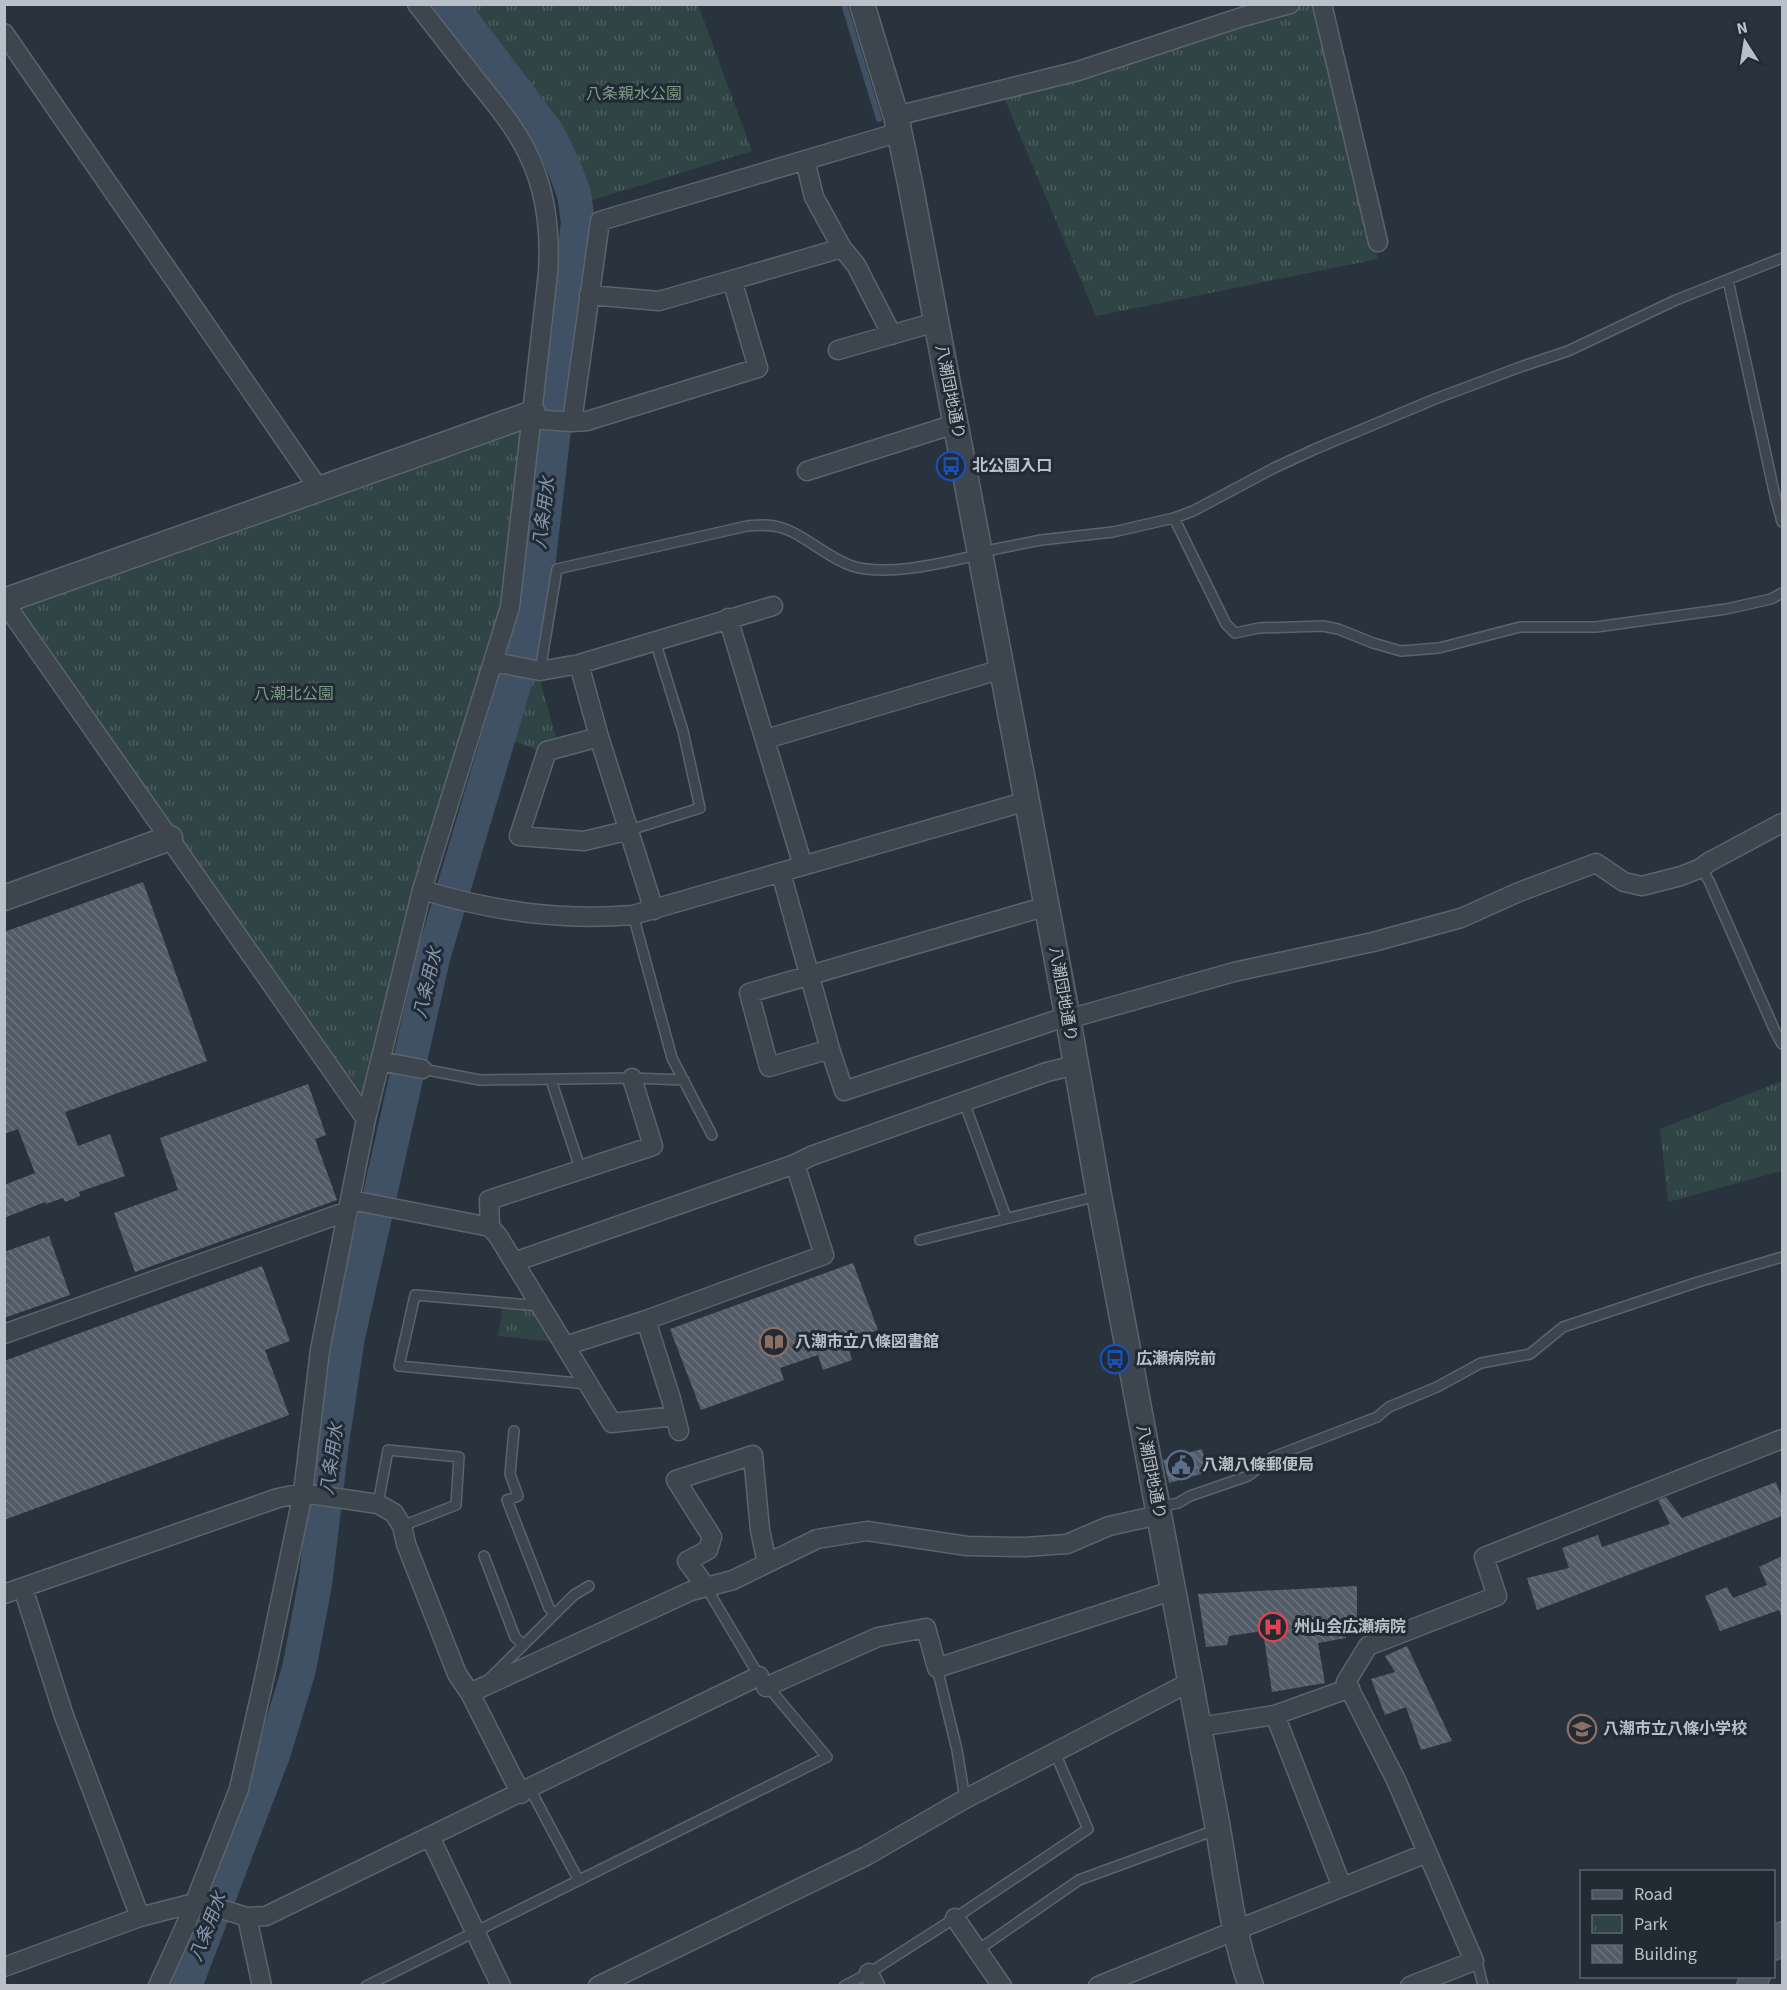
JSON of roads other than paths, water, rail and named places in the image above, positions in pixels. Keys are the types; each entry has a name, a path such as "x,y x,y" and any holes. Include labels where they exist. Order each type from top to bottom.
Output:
{"street":[{"path":"158,1986 239,1789 266,1675 303,1493 320,1350 354,1205 366,1119 387,1063 429,892 510,607 550,244 545,208 537,174 523,144 504,114 417,4"},
{"name":"八潮団地通り","path":"862,4 898,124 1047,906 1237,1930 1251,1986"},
{"path":"569,422 600,221 805,160 898,124 1078,71 1242,17 1290,4"},
{"path":"1322,4 1378,242"},
{"path":"4,33 318,489"},
{"path":"805,160 814,198 842,248 856,265 892,335"},
{"path":"589,295 658,301 842,248"},
{"path":"366,1119 4,601 318,489 532,416 569,422 587,421 758,368 732,280"},
{"path":"838,350 936,322"},
{"path":"807,471 956,424"},
{"path":"494,662 540,671 579,664 773,606"},
{"path":"728,618 803,866"},
{"path":"579,664 654,910"},
{"path":"766,739 1002,669"},
{"path":"600,737 547,751 519,836 584,841 630,830"},
{"path":"429,892 477,905 545,916 577,918 633,915 1027,801"},
{"path":"781,873 844,1091 1053,1021 1234,972 1373,942 1461,918 1518,892 1596,863 1624,882 1642,886 1681,876 1701,868 1782,823"},
{"path":"4,897 170,838"},
{"path":"830,1049 769,1067 749,993 1047,906"},
{"path":"387,1063 422,1069"},
{"path":"514,1262 795,1164 811,1156 1047,1072 1076,1065"},
{"path":"490,1227 489,1200 653,1146 632,1078"},
{"path":"566,1346 646,1320 824,1255 795,1164"},
{"path":"4,1334 354,1205 490,1227 498,1236 612,1423 677,1423 646,1320"},
{"path":"1410,1986 1474,1961 1396,1780 1346,1682 1368,1646 1497,1596 1484,1557 1782,1439"},
{"path":"706,1587 687,1561 708,1550 712,1537 676,1480 753,1455 759,1530 767,1563"},
{"path":"4,1594 278,1498 303,1493 378,1504 394,1513 402,1526 406,1544 457,1674 472,1692 525,1791"},
{"path":"472,1692 692,1591 733,1580 817,1539 867,1531 967,1546 1025,1547 1067,1544 1109,1526 1159,1511"},
{"path":"23,1587 64,1716 140,1917"},
{"path":"4,1967 140,1917 194,1903 247,1917 266,1916 525,1791 762,1682 878,1637 926,1628 937,1668 1174,1590"},
{"path":"598,1986 866,1856 965,1799 1190,1682"},
{"path":"1199,1727 1275,1715 1350,1688"},
{"path":"1275,1715 1342,1887"},
{"path":"430,1837 501,1986"},
{"path":"1098,1986 1427,1852"},
{"path":"247,1917 262,1986"},
{"path":"955,1918 1002,1986"}],"lane":[{"path":"540,671 557,569 747,526 762,525 780,527 837,560 854,567 917,568 1041,540 1113,532 1174,518 1193,511 1315,449 1435,399 1568,351 1676,300 1782,258"},
{"path":"1728,280 1782,522"},
{"path":"1174,518 1226,624 1235,633 1259,628 1323,626 1401,651 1439,648 1520,627 1596,627 1726,609 1771,599 1782,593"},
{"path":"630,830 700,808 683,730 655,641"},
{"path":"1701,868 1709,881 1782,1044"},
{"path":"633,915 672,1058 712,1135"},
{"path":"422,1069 480,1080 632,1078 684,1080"},
{"path":"551,1080 581,1171"},
{"path":"964,1102 1006,1217"},
{"path":"920,1240 1099,1195"},
{"path":"1159,1511 1190,1496 1248,1476 1273,1457 1377,1417 1389,1407 1437,1387 1481,1363 1530,1354 1563,1327 1782,1257"},
{"path":"541,1306 415,1295 399,1366 588,1384"},
{"path":"514,1431 510,1474 518,1496 507,1500 549,1608 555,1614"},
{"path":"378,1504 388,1450 459,1458 456,1505 402,1526"},
{"path":"484,1556 515,1637 523,1645"},
{"path":"472,1692 574,1595 589,1586"},
{"path":"366,1986 827,1757 762,1682 706,1587"},
{"path":"937,1668 957,1750 965,1799"},
{"path":"844,1986 872,1980 955,1918 1088,1828 1056,1753"},
{"path":"525,1791 578,1879"},
{"path":"978,1950 1079,1880 1218,1829"},
{"path":"1474,1961 1477,1961 1484,1986"}],"waterway":[{"name":"八条用水","path":"185,1986 274,1752 299,1669 315,1584 332,1443 348,1337 433,958 531,628 578,222 574,194 548,134 450,4"},
{"path":"844,4 879,119"}],"place":[{"name":"北公園入口","path":"951,466"},
{"name":"八潮市立八條図書館","path":"774,1342"},
{"name":"広瀬病院前","path":"1115,1359"},
{"name":"八潮八條郵便局","path":"1181,1465"},
{"name":"州山会広瀬病院","path":"1273,1627"},
{"name":"八潮市立八條小学校","path":"1582,1729"}],"park label":[{"name":"八条親水公園","path":"634,94"},
{"name":"八潮北公園","path":"294,694"}]}
